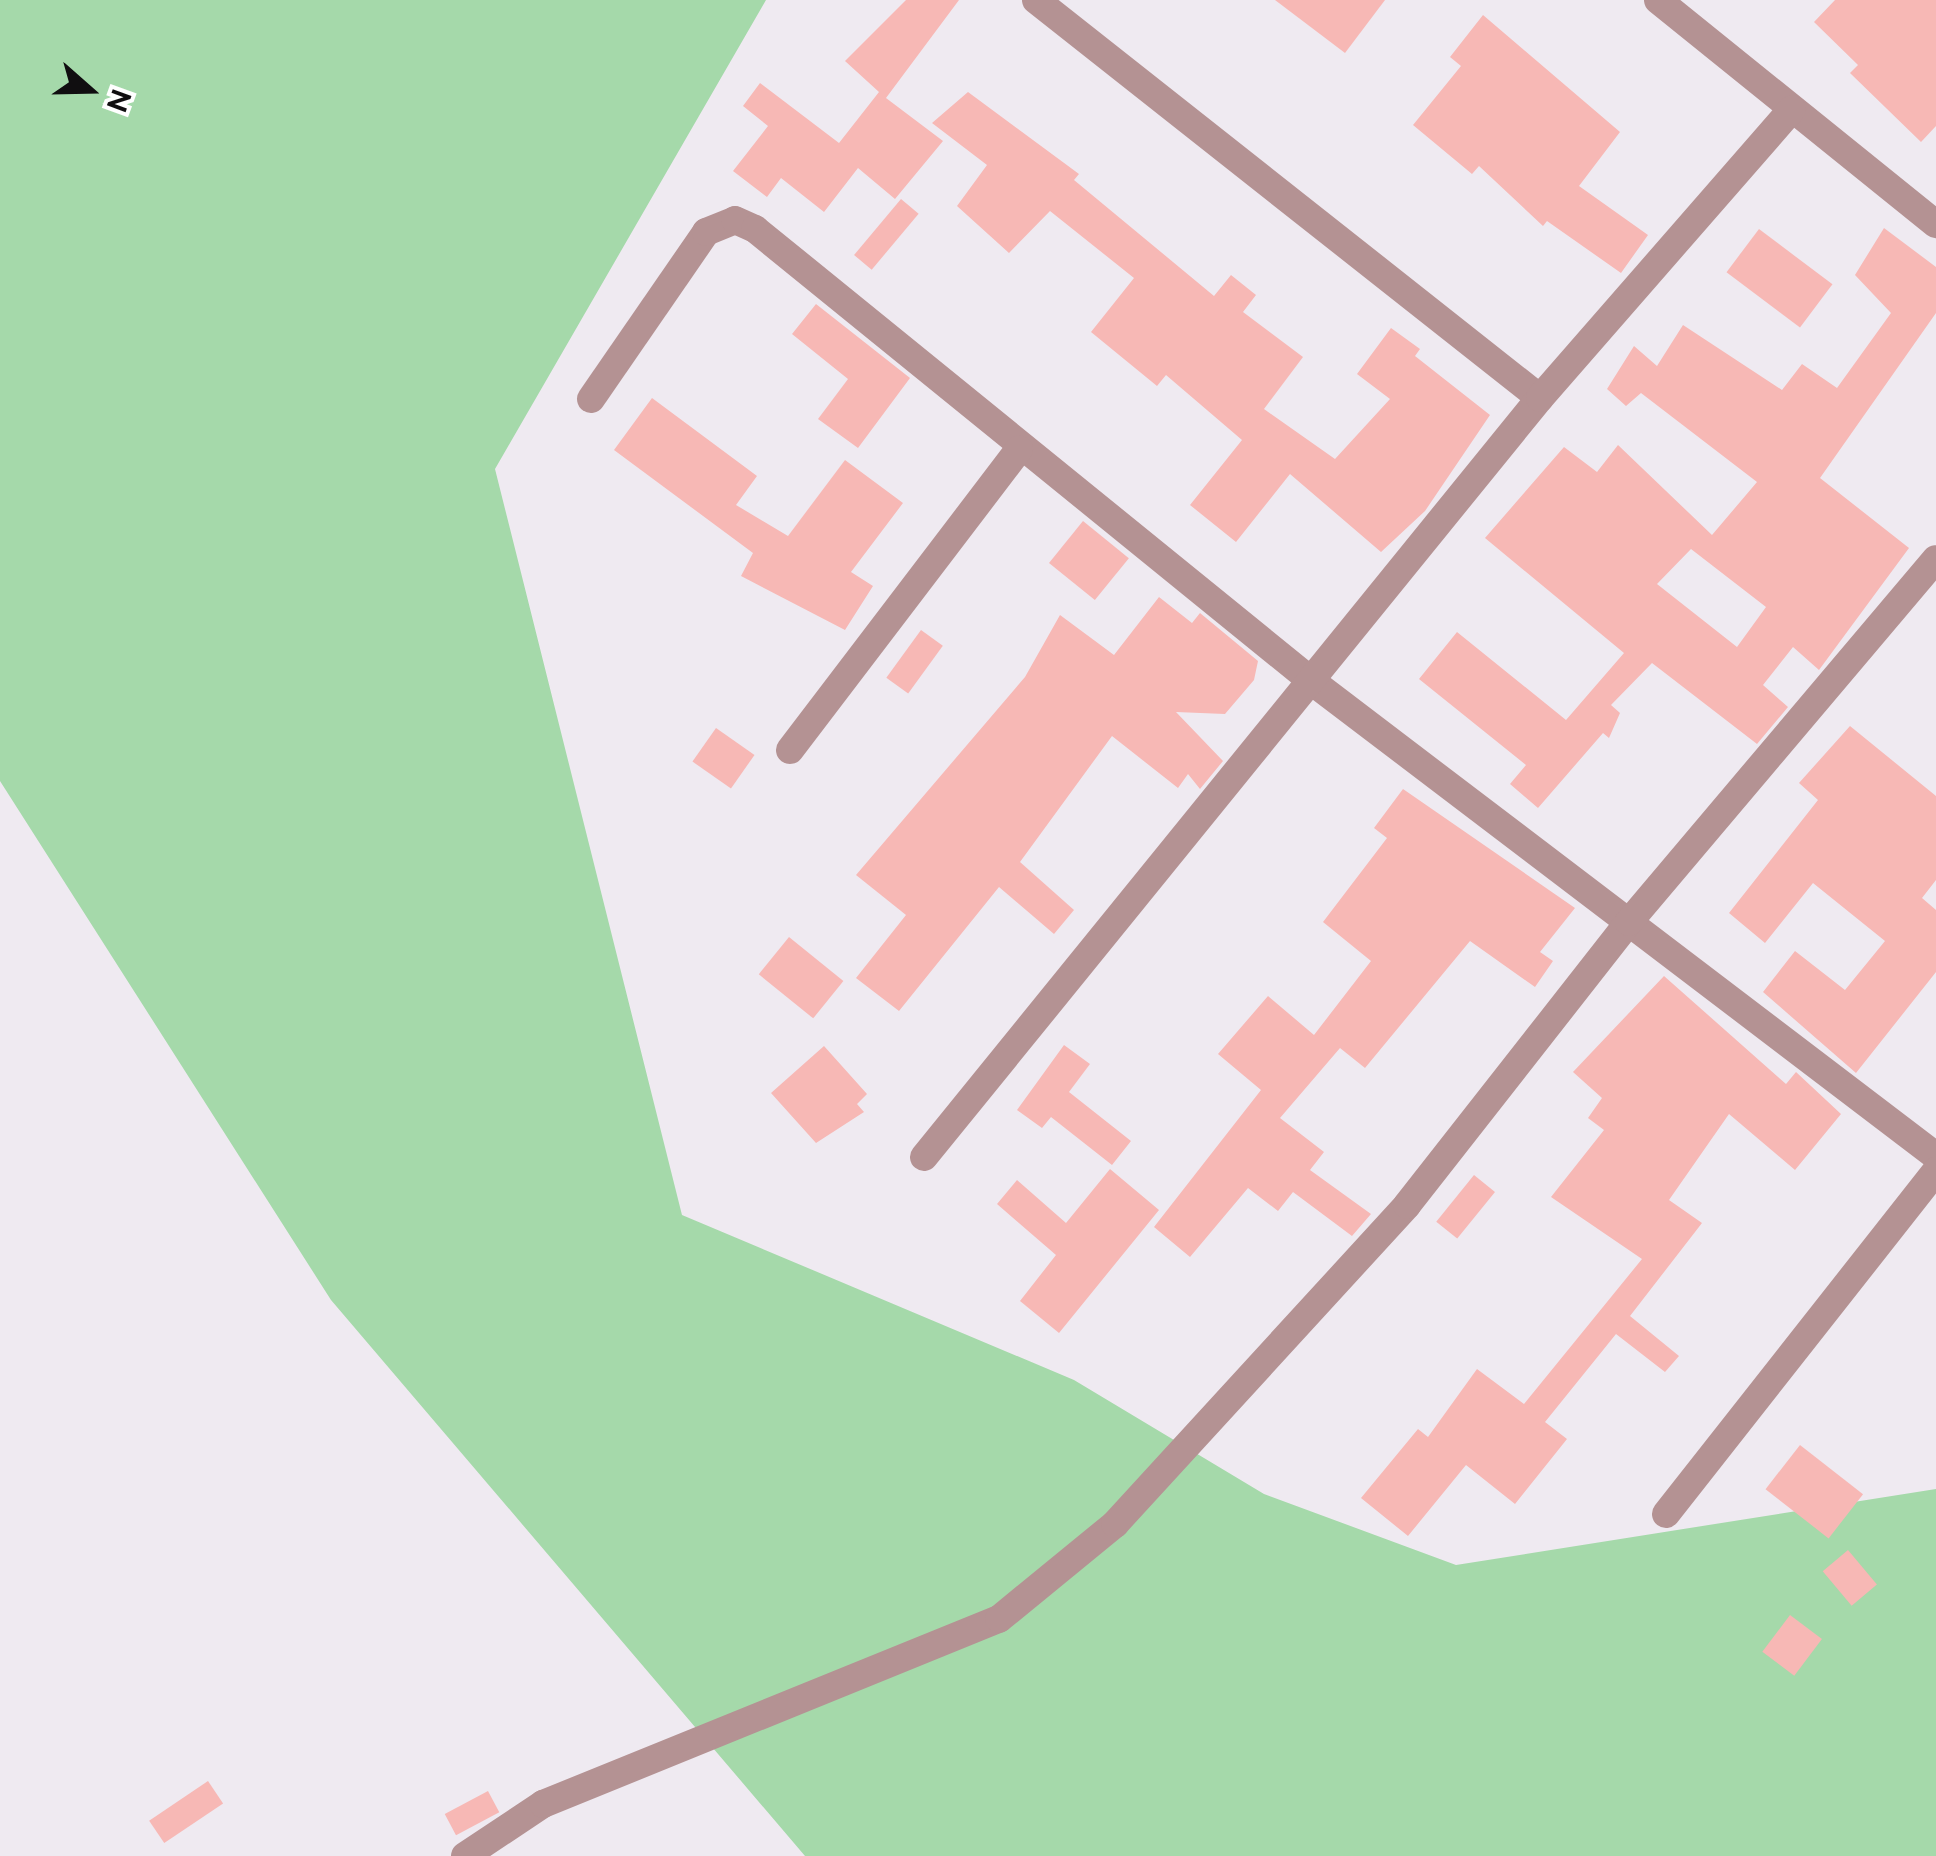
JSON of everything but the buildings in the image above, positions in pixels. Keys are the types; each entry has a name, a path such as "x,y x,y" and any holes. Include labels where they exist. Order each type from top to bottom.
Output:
{"street":[{"path":"1036,0 1540,398"},
{"path":"1658,0 1936,224"},
{"path":"924,1157 1314,683 1540,398 1792,109"},
{"path":"591,399 706,232 735,220 1314,683 1936,1156"},
{"path":"790,750 1019,450"},
{"path":"465,1856 544,1804 999,1620 1115,1524 1408,1205 1629,922 1936,560"},
{"path":"1666,1514 1936,1171"}],"green space":[{"path":"0,0 766,0 495,469 682,1215 1074,1380 1264,1494 1456,1565 1936,1489 1936,1856 805,1856 331,1300 0,781"}]}
